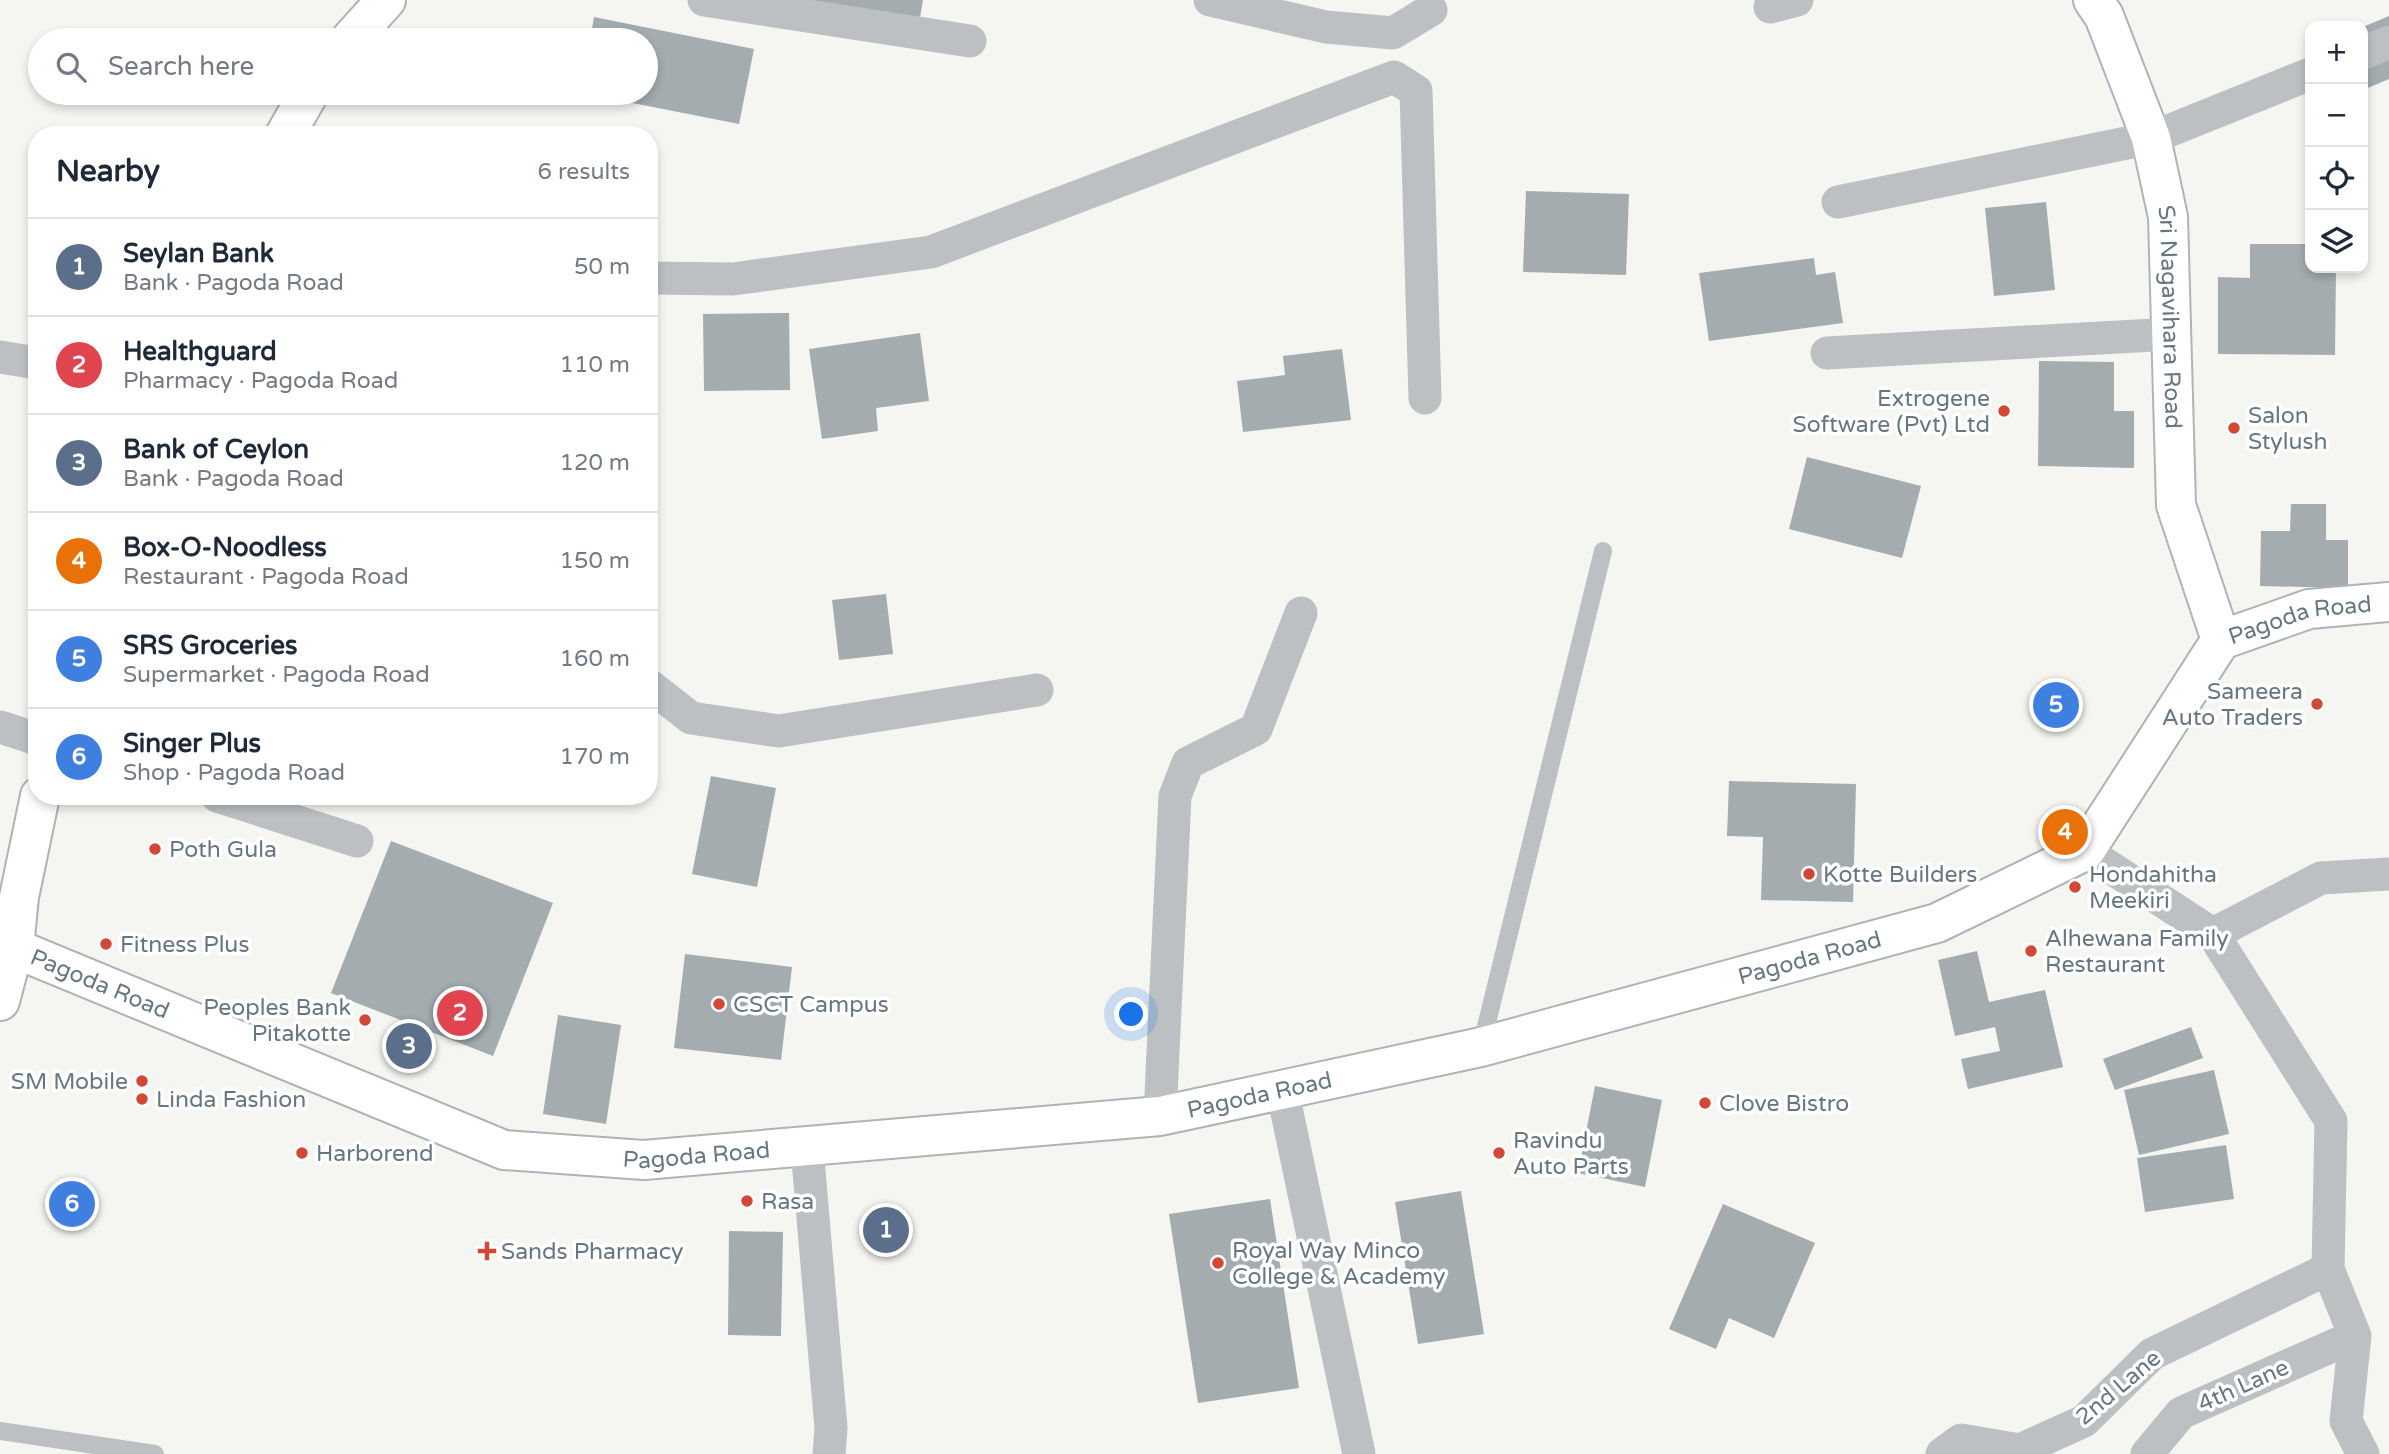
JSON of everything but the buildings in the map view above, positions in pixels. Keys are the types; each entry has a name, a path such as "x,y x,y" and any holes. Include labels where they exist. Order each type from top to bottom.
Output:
{"main road":[{"path":"361,28 386,0"},
{"name":"Sri Nagavihara Road","path":"2094,0 2104,16 2151,138 2168,217 2176,505 2221,640"},
{"path":"290,126 302,105"},
{"name":"Pagoda Road","path":"14,948 504,1150 644,1160 1160,1116 1481,1047 1937,922 2085,850 2221,640 2309,609 2389,602"},
{"path":"0,1001 14,948 19,898 38,805"}],"street":[{"path":"704,0 970,41"},
{"path":"1210,0 1326,27 1393,33 1431,10"},
{"path":"2368,51 2389,42"},
{"path":"1838,202 2151,138 2305,76"},
{"path":"658,278 733,279 931,252 1394,77 1416,91 1425,398"},
{"path":"1828,353 2173,334"},
{"path":"0,358 28,362"},
{"path":"1160,1116 1175,796 1188,763 1256,729 1301,613"},
{"path":"658,692 691,718 779,731 1037,690"},
{"path":"0,727 28,736"},
{"path":"245,805 357,841"},
{"path":"2085,850 2213,934 2331,1121 2328,1269 2355,1336 2346,1421 2363,1454"},
{"path":"2213,934 2321,878 2389,874"},
{"path":"1282,1089 1359,1454"},
{"path":"807,1148 831,1429 830,1454"},
{"name":"2nd Lane","path":"1942,1454 1961,1440 2020,1450 2084,1421 2152,1354 2328,1269"},
{"name":"4th Lane","path":"2147,1454 2181,1413 2355,1336"}],"lane":[{"path":"1481,1047 1603,551"},
{"path":"0,1431 155,1454"}],"place":[{"name":"Extrogene Software (Pvt) Ltd","path":"2004,411"},
{"name":"Salon Stylush","path":"2234,428"},
{"name":"Sameera Auto Traders","path":"2317,704"},
{"name":"SRS Groceries","path":"2056,705"},
{"name":"Box-O-Noodless","path":"2065,832"},
{"name":"Poth Gula","path":"155,849"},
{"name":"Kotte Builders","path":"1809,874"},
{"name":"Hondahitha Meekiri","path":"2075,887"},
{"name":"Fitness Plus","path":"106,944"},
{"name":"Alhewana Family Restaurant","path":"2031,951"},
{"name":"CSCT Campus","path":"719,1004"},
{"name":"Healthguard","path":"460,1013"},
{"name":"Peoples Bank Pitakotte","path":"365,1020"},
{"name":"Bank of Ceylon","path":"409,1046"},
{"name":"SM Mobile","path":"142,1081"},
{"name":"Linda Fashion","path":"142,1099"},
{"name":"Clove Bistro","path":"1705,1103"},
{"name":"Harborend","path":"302,1153"},
{"name":"Ravindu Auto Parts","path":"1499,1153"},
{"name":"Rasa","path":"747,1201"},
{"name":"Singer Plus","path":"72,1204"},
{"name":"Seylan Bank","path":"886,1230"},
{"name":"Sands Pharmacy","path":"487,1251"},
{"name":"Royal Way Minco College & Academy","path":"1218,1263"}]}
